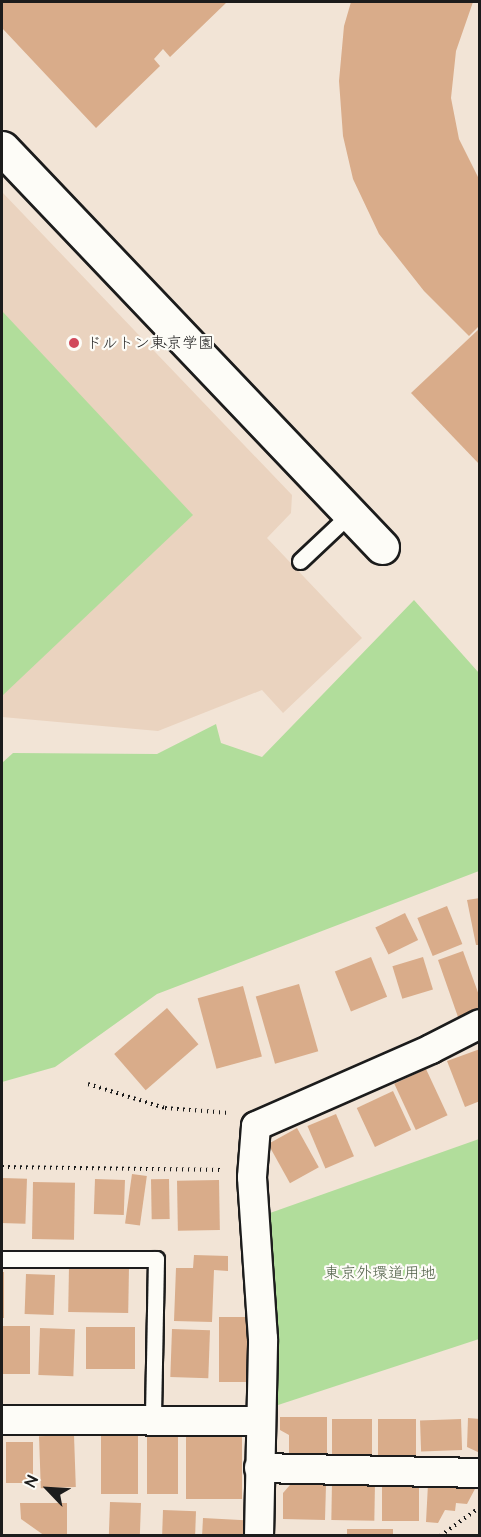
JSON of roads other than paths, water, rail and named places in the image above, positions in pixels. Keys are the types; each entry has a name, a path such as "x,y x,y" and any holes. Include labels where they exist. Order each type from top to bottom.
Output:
{"street":[{"path":"2,148 382,547"},
{"path":"259,1536 259,1421 263,1340 252,1177 256,1126 431,1049 480,1024"},
{"path":"2,1420 259,1421"},
{"path":"259,1468 480,1473"}],"lane":[{"path":"300,561 351,513"},
{"path":"2,1259 156,1259 153,1421"}],"place":[{"name":"ドルトン東京学園","path":"74,343"}],"park label":[{"name":"東京外環道用地","path":"380,1273"}]}
